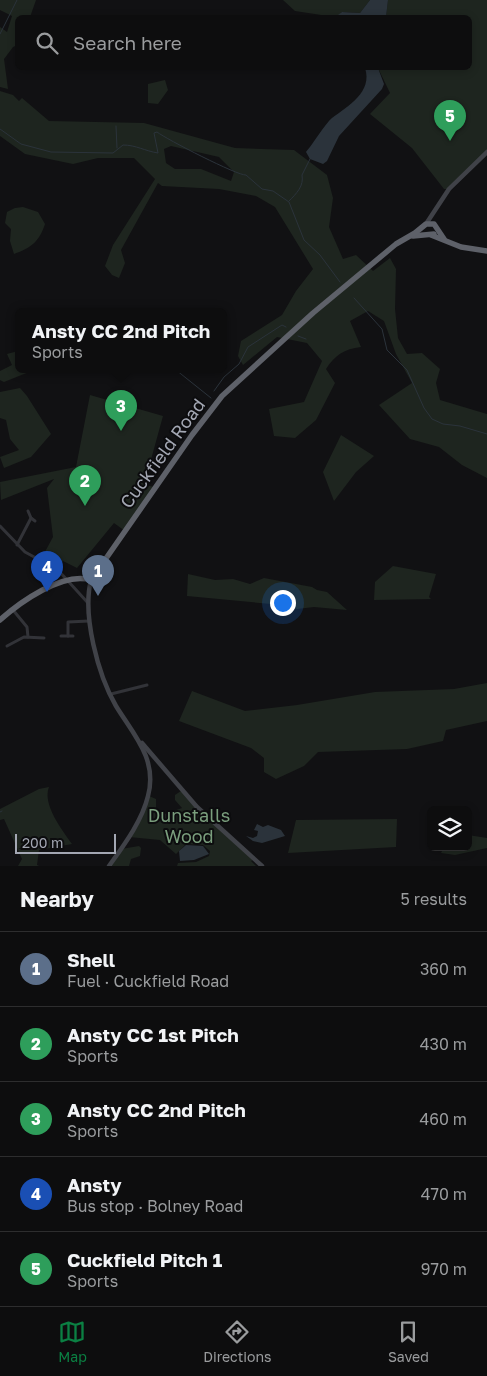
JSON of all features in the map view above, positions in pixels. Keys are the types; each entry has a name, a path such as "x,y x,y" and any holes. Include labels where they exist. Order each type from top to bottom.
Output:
{"highway":[{"path":"429,235 425,225 435,226 444,239"},
{"name":"Cuckfield Road","path":"91,580 192,435 222,396 313,313 396,244 411,236 425,225"},
{"path":"429,235 436,232 435,226"},
{"path":"429,235 444,239 461,247 487,251"},
{"name":"Cuckfield Road","path":"411,236 429,235"},
{"path":"0,620 12,609 42,591 69,580 80,578 91,580"}],"main road":[{"path":"425,225 449,189 487,152"},
{"path":"435,226 436,209"},
{"name":"Cuckfield Road","path":"91,580 88,604 89,621 100,668 115,705 146,751 149,779 148,796 129,837 109,866"},
{"path":"146,751 197,807 262,866"}],"street":[{"path":"28,511 35,522"},
{"path":"17,545 31,518"},
{"path":"0,526 17,545 58,570 69,580 88,604"},
{"path":"12,609 27,627 28,637"},
{"path":"68,636 68,622 89,621"},
{"path":"61,636 73,636"},
{"path":"7,646 14,641 28,637 44,638"},
{"path":"111,694 147,685"}],"green space":[{"path":"0,0 36,0 31,15 15,15 15,46 4,59 8,89 0,87 0,27 7,32 12,16 0,10"},
{"path":"283,0 370,0 360,13 342,12 339,15 321,15 295,11"},
{"path":"388,0 487,0 487,152 449,189 444,189 412,148 370,114 390,93 379,70 472,70 472,15 386,15"},
{"path":"165,80 168,90 158,104 148,103 148,84"},
{"path":"0,91 13,95 19,101 22,98 49,121 144,123 235,148 294,150 327,175 333,198 329,227 343,259 356,255 373,271 390,258 396,269 395,309 398,338 407,354 422,353 440,369 436,383 440,400 487,414 487,478 462,465 439,447 410,439 379,405 412,383 396,354 384,321 368,311 350,321 361,347 340,353 326,369 335,383 316,420 295,438 274,436 269,409 304,402 322,361 307,343 277,337 243,365 238,356 241,341 282,315 296,291 313,269 275,207 256,196 219,189 162,186 158,183 121,250 125,263 119,278 112,275 105,266 113,245 155,179 134,158 98,158 73,164 25,154 0,136","holes":["171,146 219,157 234,172 231,181 201,169 175,169 166,163 164,149"]},
{"path":"23,207 38,212 45,224 34,244 14,254 10,241 11,229 5,223 7,212"},
{"path":"15,352 15,373 26,373 4,382 0,380 0,371 12,365 7,354"},
{"path":"20,388 51,434 31,457 4,468 0,457 19,450 10,439 6,420 0,418 0,392"},
{"path":"90,395 163,416 144,485 155,487 125,531 114,523 77,568 63,561 58,570 40,561 53,537 47,488 54,479 1,500 0,482 76,467"},
{"path":"341,435 374,456 356,472 334,501 323,472"},
{"path":"393,566 436,574 429,597 431,599 374,600 375,582"},
{"path":"188,574 215,580 233,579 250,584 264,578 312,587 327,592 347,610 314,607 297,609 271,604 187,596"},
{"path":"487,683 487,721 446,730 443,741 407,749 318,752 304,766 276,779 264,772 264,758 251,748 179,721 192,691 245,711 297,705 375,692 454,689"},
{"path":"49,787 48,801 54,817 72,844 39,850 37,865 39,866 18,866 22,859 4,819 0,820 0,809 39,789"},
{"name":"Dunstalls Wood","path":"181,791 255,859 251,861 256,866 177,866 178,863 196,862 209,856 210,851 203,845 186,844 176,854 160,840 129,837 149,796 156,799 156,817 182,808 175,800 175,795"},
{"path":"397,819 396,847 288,853 296,820"},
{"path":"472,836 487,838 487,848 455,855 441,853 442,851 472,851"},
{"path":"139,846 141,848 140,856 131,859 129,866 108,866 121,849"}],"shaded area":[{"path":"370,0 388,0 386,15 338,15 342,12 360,13"},
{"path":"365,70 379,70 384,84 382,89 339,136 327,161 323,164 310,159 306,152 332,118 358,97 367,77"},
{"path":"257,824 263,827 268,825 281,830 285,836 262,843 253,841 246,836 253,838 257,836 258,831 254,830"},
{"path":"186,845 203,846 209,854 194,860 180,861 179,851"}],"waterway":[{"path":"0,34 17,0"},
{"path":"116,126 117,148"},
{"path":"0,129 21,144 51,152 113,153 123,145 158,153 154,133 157,132 217,164 246,175 262,189 273,191 289,202 304,240 320,255 340,282"},
{"path":"289,201 301,186 302,175 310,159"},
{"path":"354,298 382,329 387,350 407,370 424,408 432,419 443,424 460,426 487,434"},
{"path":"214,391 224,377 239,364 248,347 282,325 286,327"},
{"path":"298,336 306,339"},
{"path":"180,373 211,398"}],"place":[{"name":"Cuckfield Pitch 1","path":"450,141"},
{"name":"Ansty CC 2nd Pitch","path":"121,431"},
{"name":"Ansty CC 1st Pitch","path":"85,506"},
{"name":"Ansty","path":"47,592"},
{"name":"Shell","path":"98,596"}]}
